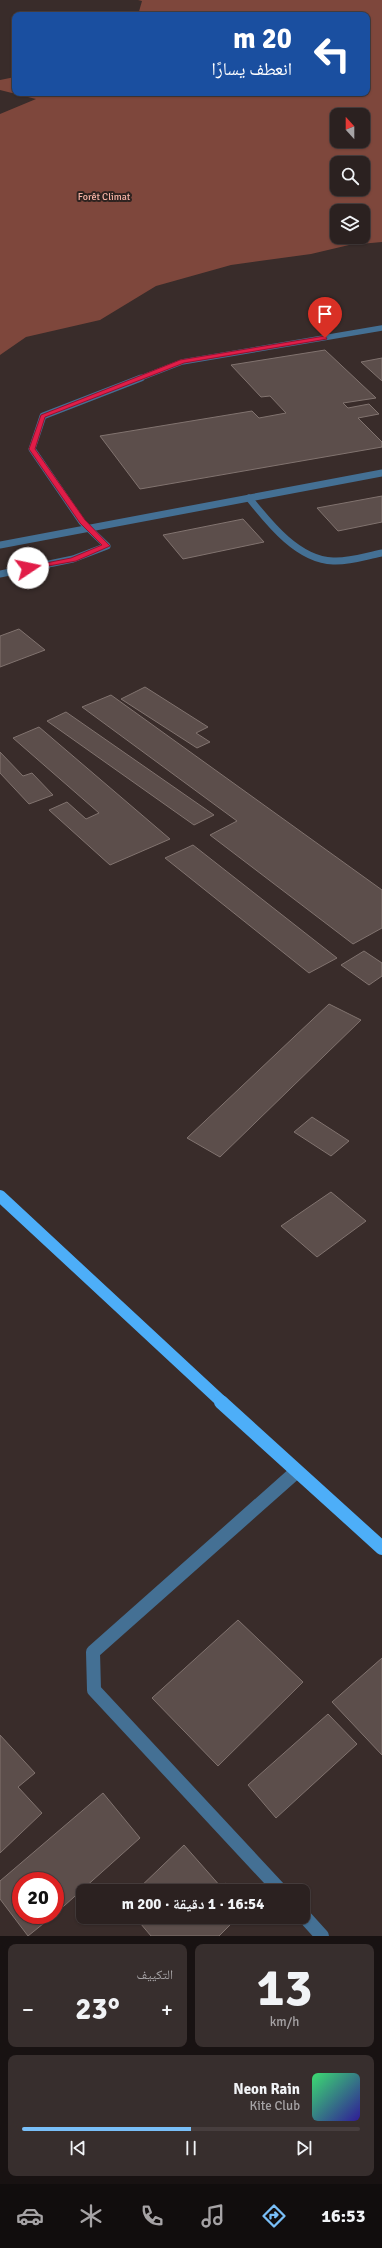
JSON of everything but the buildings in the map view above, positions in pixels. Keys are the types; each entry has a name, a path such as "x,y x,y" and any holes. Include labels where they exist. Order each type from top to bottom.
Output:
{"main road":[{"path":"0,1196 296,1472 382,1548"}],"street":[{"path":"0,574 73,559 107,546 82,522 32,449 43,416 182,362 382,328"},
{"path":"0,545 382,473"},
{"path":"249,498 286,540 308,553 330,562 382,553"},
{"path":"274,1884 94,1690 93,1652 296,1472"},
{"path":"310,1923 322,1936"}],"green space":[{"name":"Forêt Climat","path":"138,0 382,0 382,242 370,243 370,204 330,204 330,244 360,244 349,245 311,254 231,265 156,286 100,320 26,337 0,355 0,114 36,99 24,96 370,96 370,12 139,12 142,1"},
{"name":"Forêt Climat","path":"12,78 12,93 0,90 0,80"}],"route":[{"path":"28,568 73,559 107,546 82,522 32,449 43,416 182,362 325,338"}]}
